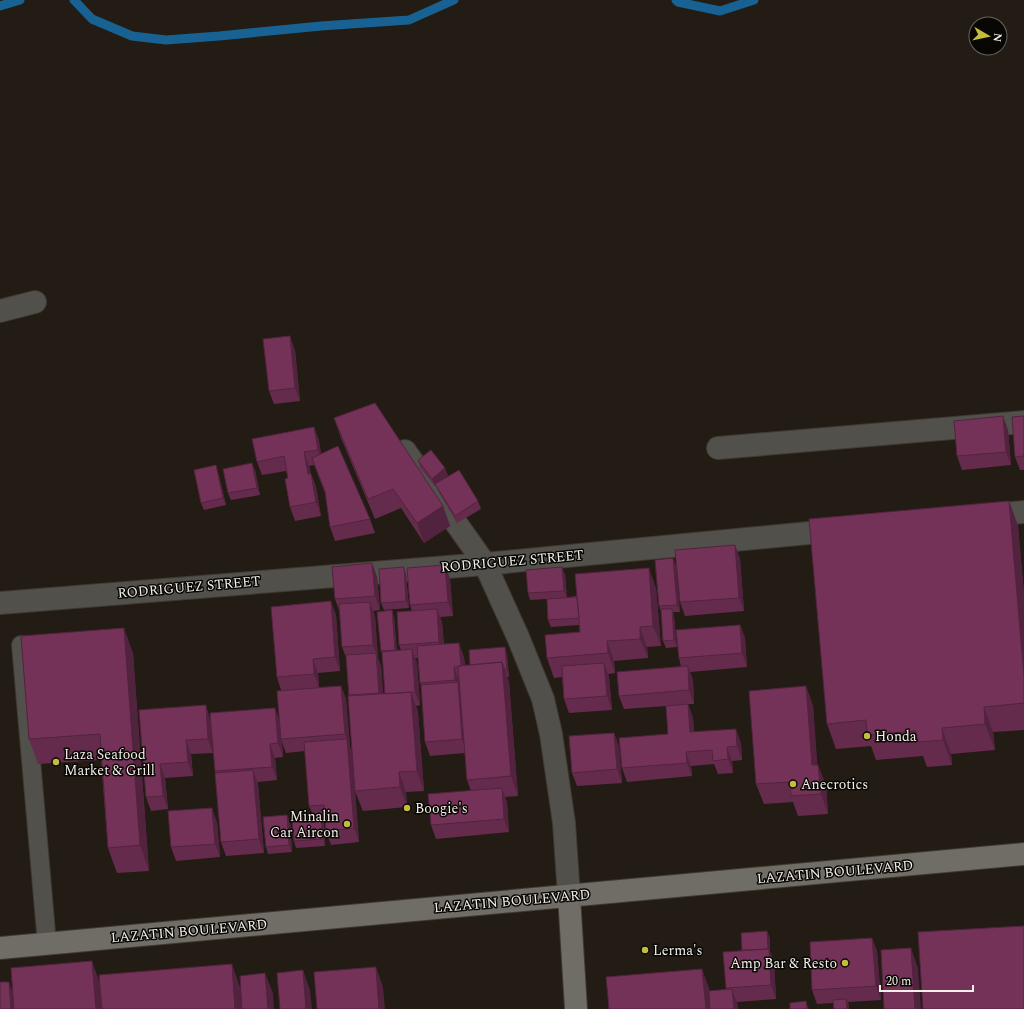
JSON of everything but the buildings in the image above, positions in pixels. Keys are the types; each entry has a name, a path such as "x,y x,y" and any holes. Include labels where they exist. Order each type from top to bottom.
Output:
{"main road":[{"name":"LAZATIN BOULEVARD","path":"0,948 1024,854"},
{"path":"569,896 576,1009"}],"street":[{"path":"0,311 35,302"},
{"path":"718,448 1024,422"},
{"path":"404,449 485,564 518,637 543,699 551,734 564,823 569,896"},
{"path":"961,518 1024,512"},
{"name":"RODRIGUEZ STREET","path":"0,603 485,564 858,528"}],"lane":[{"path":"21,645 47,944"}],"waterway":[{"path":"0,6 20,0"},
{"path":"74,0 92,19 132,36 166,40 321,26 409,20 454,0"},
{"path":"676,0 678,2 720,11 754,0"}],"place":[{"name":"Honda","path":"867,736"},
{"name":"Laza Seafood Market & Grill","path":"56,762"},
{"name":"Anecrotics","path":"793,784"},
{"name":"Boogie's","path":"407,808"},
{"name":"Minalin Car Aircon","path":"347,824"},
{"name":"Lerma's","path":"645,950"},
{"name":"Amp Bar & Resto","path":"845,963"}]}
